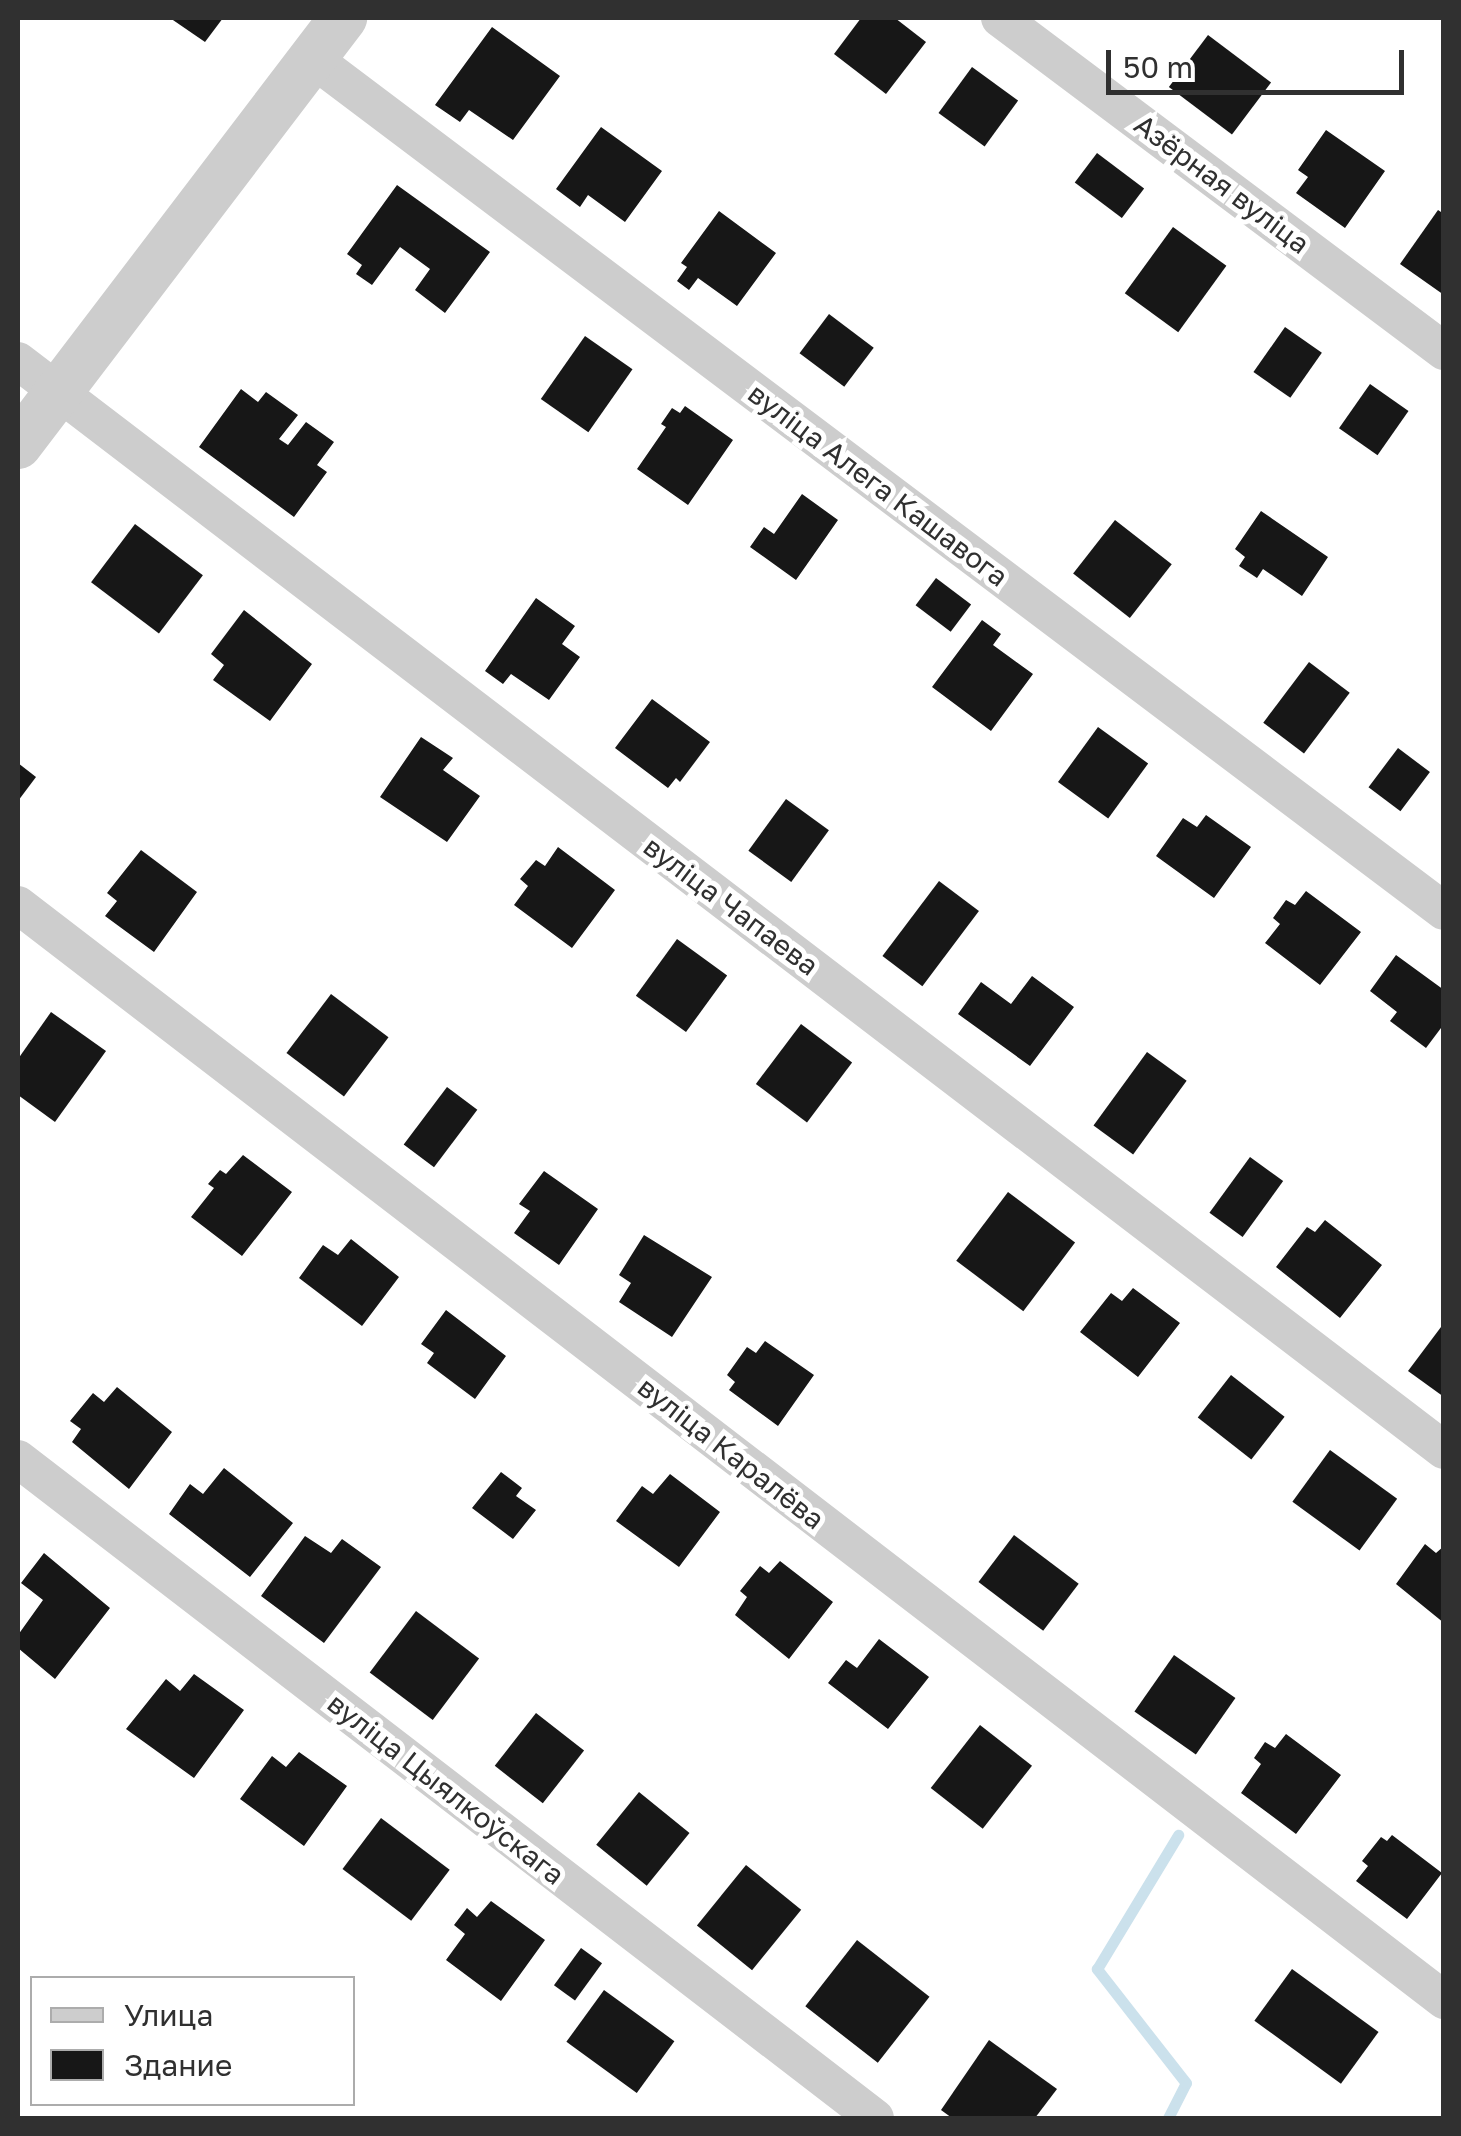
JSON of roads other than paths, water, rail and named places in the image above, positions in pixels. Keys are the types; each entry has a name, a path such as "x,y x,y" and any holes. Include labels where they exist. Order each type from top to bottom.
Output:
{"street":[{"path":"18,445 344,18"},
{"name":"Азёрная вуліца","path":"1000,18 1444,351"},
{"name":"вуліца Алега Кашавога","path":"313,60 1444,911"},
{"name":"вуліца Чапаева","path":"18,362 1444,1450"},
{"name":"вуліца Каралёва","path":"18,905 1444,2000"},
{"name":"вуліца Цыялкоўскага","path":"18,1459 874,2118"}],"waterway":[{"path":"1168,2118 1186,2083 1097,1969 1178,1835"}]}
